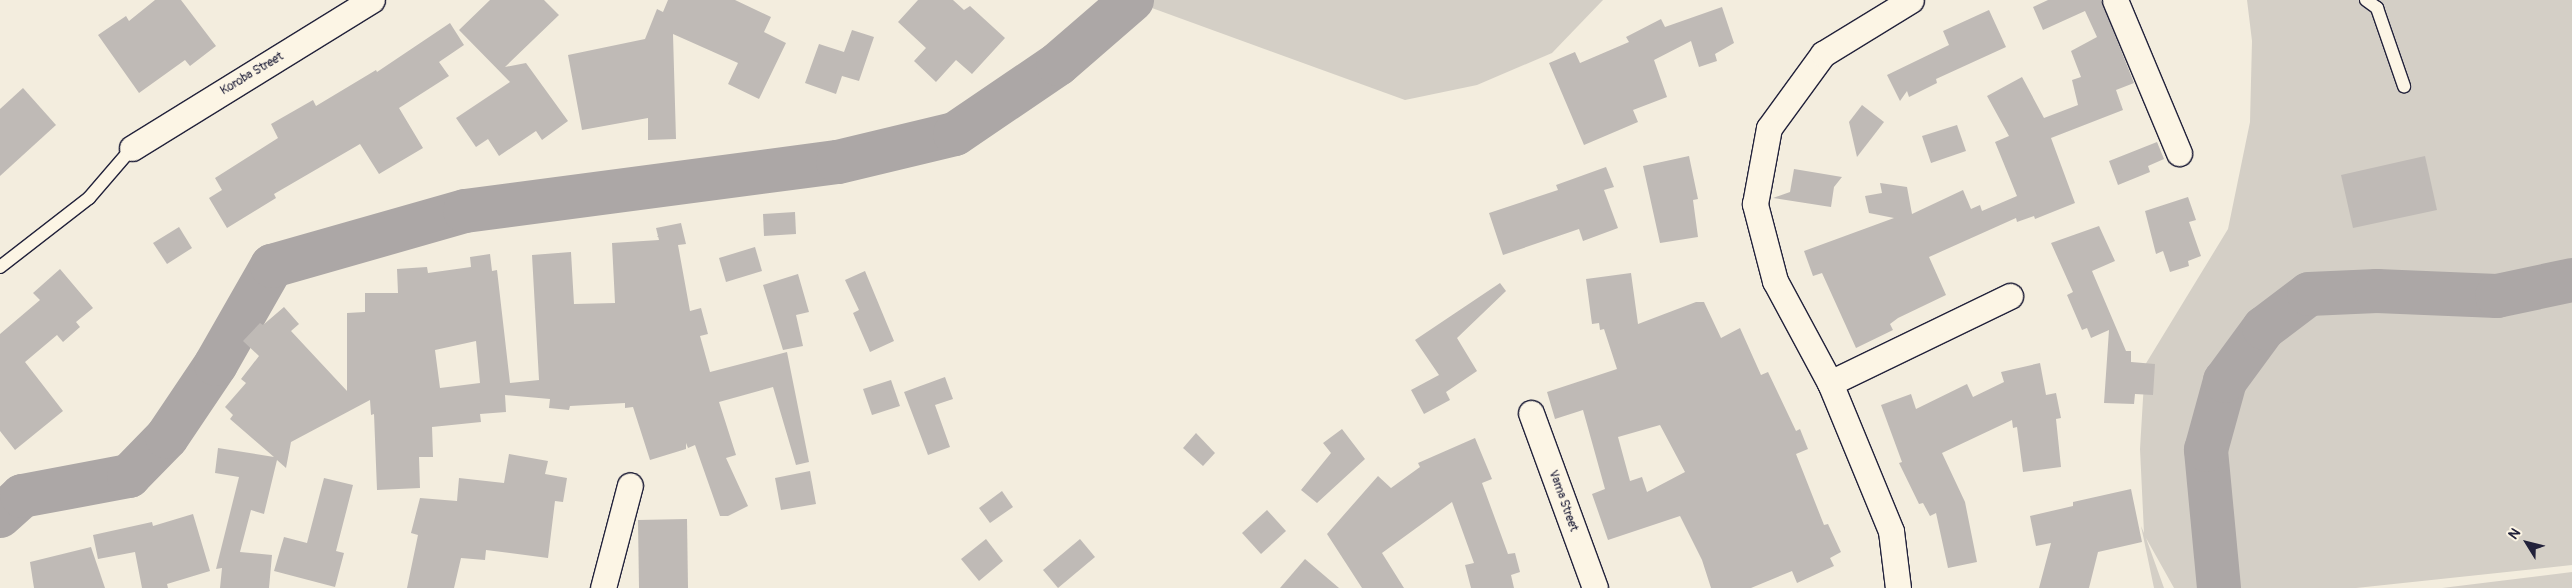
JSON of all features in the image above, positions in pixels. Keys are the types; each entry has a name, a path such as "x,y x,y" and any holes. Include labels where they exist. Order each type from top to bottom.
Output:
{"street":[{"name":"Koroba Street","path":"132,148 372,0"},
{"path":"1898,588 1891,531 1830,383 1775,281 1755,204 1769,128 1823,54 1911,0"},
{"path":"2115,0 2179,153"},
{"path":"1830,383 2010,296"},
{"name":"Vama Street","path":"1531,413 1594,588"},
{"path":"603,588 630,484"}],"lane":[{"path":"2366,0 2377,8 2404,86"},
{"path":"0,267 89,198 132,148"}],"shaded area":[{"path":"1130,0 1603,0 1552,53 1477,85 1405,100"},
{"path":"2247,0 2572,0 2572,565 2356,588 2174,588 2146,538 2164,588 2154,588 2141,526 2144,533 2140,449 2145,365 2228,229 2250,122 2252,41"},
{"path":"2572,572 2572,588 2442,588"}],"building":[{"path":"155,0 181,0 216,46 190,66 185,60 139,93 98,35 126,16 129,21"},
{"path":"490,0 544,0 559,15 505,67 526,63 568,121 542,140 536,131 499,156 488,139 476,147 456,118 510,82 459,30"},
{"path":"668,0 735,0 771,17 764,32 786,43 759,99 728,84 738,63 673,34 676,139 648,140 648,118 582,130 568,55 645,39 657,9 663,12"},
{"path":"918,0 953,0 964,10 970,6 1005,38 972,74 956,60 936,82 914,61 926,48 898,22"},
{"path":"2048,0 2101,0 2134,83 2116,90 2123,110 2051,138 2075,203 2035,219 2034,216 2017,222 2016,218 1929,257 1946,295 1898,318 1890,324 1893,330 1856,348 1822,273 1813,276 1804,251 1894,218 1869,213 1865,196 1882,193 1880,183 1907,187 1912,214 1963,190 1971,209 1980,205 1982,211 2017,196 1995,142 2009,136 1987,96 2022,77 2044,118 2078,105 2072,80 2081,77 2071,51 2097,37 2085,11 2043,30 2033,7"},
{"path":"1722,7 1734,43 1715,54 1717,61 1699,67 1691,41 1654,60 1667,97 1633,110 1638,122 1584,145 1549,63 1575,52 1580,63 1629,42 1626,37 1661,19 1665,27"},
{"path":"1989,10 2006,47 1936,79 1937,83 1909,97 1907,91 1900,101 1887,75 1949,45 1943,31"},
{"path":"450,23 464,45 439,62 449,76 399,108 423,148 379,174 360,144 274,194 276,198 227,228 209,198 222,190 215,178 278,138 271,124 313,100 316,106 376,70 377,72"},
{"path":"852,30 874,37 859,81 842,76 836,94 805,83 819,44 844,52"},
{"path":"23,88 56,125 0,176 0,109"},
{"path":"1862,105 1884,122 1857,157 1849,122"},
{"path":"1957,125 1966,151 1931,163 1922,136"},
{"path":"2157,142 2164,159 2148,166 2150,172 2118,185 2109,161"},
{"path":"1689,156 1698,199 1693,200 1698,237 1660,243 1643,166"},
{"path":"2425,156 2437,210 2353,228 2341,175"},
{"path":"1606,167 1614,187 1604,190 1618,228 1583,241 1579,229 1503,255 1489,213 1558,190 1556,185"},
{"path":"1794,169 1842,177 1834,187 1831,207 1773,198 1790,192"},
{"path":"2188,197 2196,220 2189,222 2201,256 2188,261 2189,266 2170,272 2163,251 2156,254 2145,211"},
{"path":"795,212 796,234 764,236 763,214"},
{"path":"681,223 686,244 678,245 690,311 701,308 708,334 700,336 710,372 787,352 809,462 796,465 773,387 719,402 736,455 726,458 748,506 728,516 720,516 695,445 688,448 686,443 686,449 650,460 633,407 625,408 625,403 570,406 569,410 549,408 550,399 505,395 506,412 480,414 481,422 432,427 433,457 419,457 420,488 377,490 374,414 371,415 370,400 291,442 286,468 277,460 264,514 251,510 240,552 272,555 269,588 220,588 222,568 216,569 239,477 215,473 218,448 274,457 230,419 233,415 225,407 246,383 241,379 259,356 243,341 260,323 263,325 284,307 299,324 291,331 347,391 347,313 365,312 365,293 398,293 397,269 427,267 428,273 471,267 470,257 490,254 492,271 497,270 510,383 539,380 532,255 571,252 574,304 615,303 612,243 659,240 656,228","holes":["476,341 480,383 440,388 435,350"]},
{"path":"2099,226 2115,261 2092,271 2126,351 2131,351 2131,362 2155,364 2153,395 2135,394 2134,404 2104,403 2109,330 2091,338 2087,328 2082,330 2067,295 2073,292 2051,243"},
{"path":"179,227 192,248 167,264 153,243"},
{"path":"755,247 762,271 726,282 719,258"},
{"path":"60,269 93,308 76,322 80,327 63,342 57,335 25,362 63,411 15,450 0,431 0,334 40,300 33,293"},
{"path":"865,271 894,341 870,352 853,313 859,310 845,280"},
{"path":"1631,273 1638,324 1696,302 1704,302 1721,338 1740,328 1761,375 1768,372 1796,431 1800,429 1808,449 1796,454 1824,525 1828,524 1841,552 1830,558 1834,566 1797,583 1792,571 1751,588 1711,588 1702,560 1680,516 1608,540 1592,494 1605,489 1583,410 1555,419 1547,392 1617,369 1604,329 1600,330 1599,323 1592,324 1586,279","holes":["1660,425 1685,472 1647,492 1642,477 1630,481 1618,437"]},
{"path":"798,274 809,312 796,315 803,346 783,350 763,285"},
{"path":"1500,283 1506,291 1457,338 1477,371 1446,392 1450,400 1424,414 1411,390 1439,375 1415,340"},
{"path":"2040,363 2046,395 2056,393 2061,418 2056,419 2061,467 2023,472 2017,427 2013,428 2012,420 1942,453 1965,502 1977,562 1948,568 1936,513 1930,516 1923,503 1919,504 1899,463 1902,462 1881,405 1911,394 1916,409 1967,384 1973,397 2004,382 2001,372"},
{"path":"945,377 953,399 935,405 950,447 928,455 904,392"},
{"path":"891,380 900,406 872,415 863,389"},
{"path":"1342,429 1365,459 1317,503 1301,490 1331,453 1323,443"},
{"path":"1196,433 1215,453 1203,466 1183,448"},
{"path":"1475,438 1492,479 1482,483 1508,554 1515,553 1520,572 1511,575 1514,588 1471,588 1465,565 1474,563 1452,502 1382,553 1404,588 1362,588 1327,534 1378,476 1391,488 1420,467 1418,463"},
{"path":"509,454 548,461 545,474 567,478 563,502 555,501 548,558 486,550 485,560 461,558 454,588 407,588 418,535 411,533 420,498 457,501 459,478 504,483"},
{"path":"810,471 816,504 781,510 775,478"},
{"path":"324,478 353,485 336,551 344,553 335,587 274,571 284,537 307,543"},
{"path":"2131,489 2142,542 2098,552 2089,588 2039,588 2051,543 2036,546 2030,516 2073,506 2073,502"},
{"path":"1002,491 1013,507 990,523 979,508"},
{"path":"1267,510 1286,531 1261,554 1242,533"},
{"path":"193,514 210,571 167,584 168,588 142,588 135,552 98,559 93,535 152,522 153,526"},
{"path":"687,519 688,588 639,588 638,520"},
{"path":"986,539 1003,561 979,581 961,559"},
{"path":"1080,539 1095,557 1058,588 1043,570"},
{"path":"91,547 105,588 34,588 30,562"},
{"path":"1305,559 1339,588 1280,588"}],"waterway":[{"path":"0,516 22,496 129,476 167,437 216,364 272,266 465,211 838,162 955,134 1058,64 1132,0"},
{"path":"2219,588 2206,450 2225,381 2264,328 2309,294 2377,291 2497,296 2572,280"}]}
